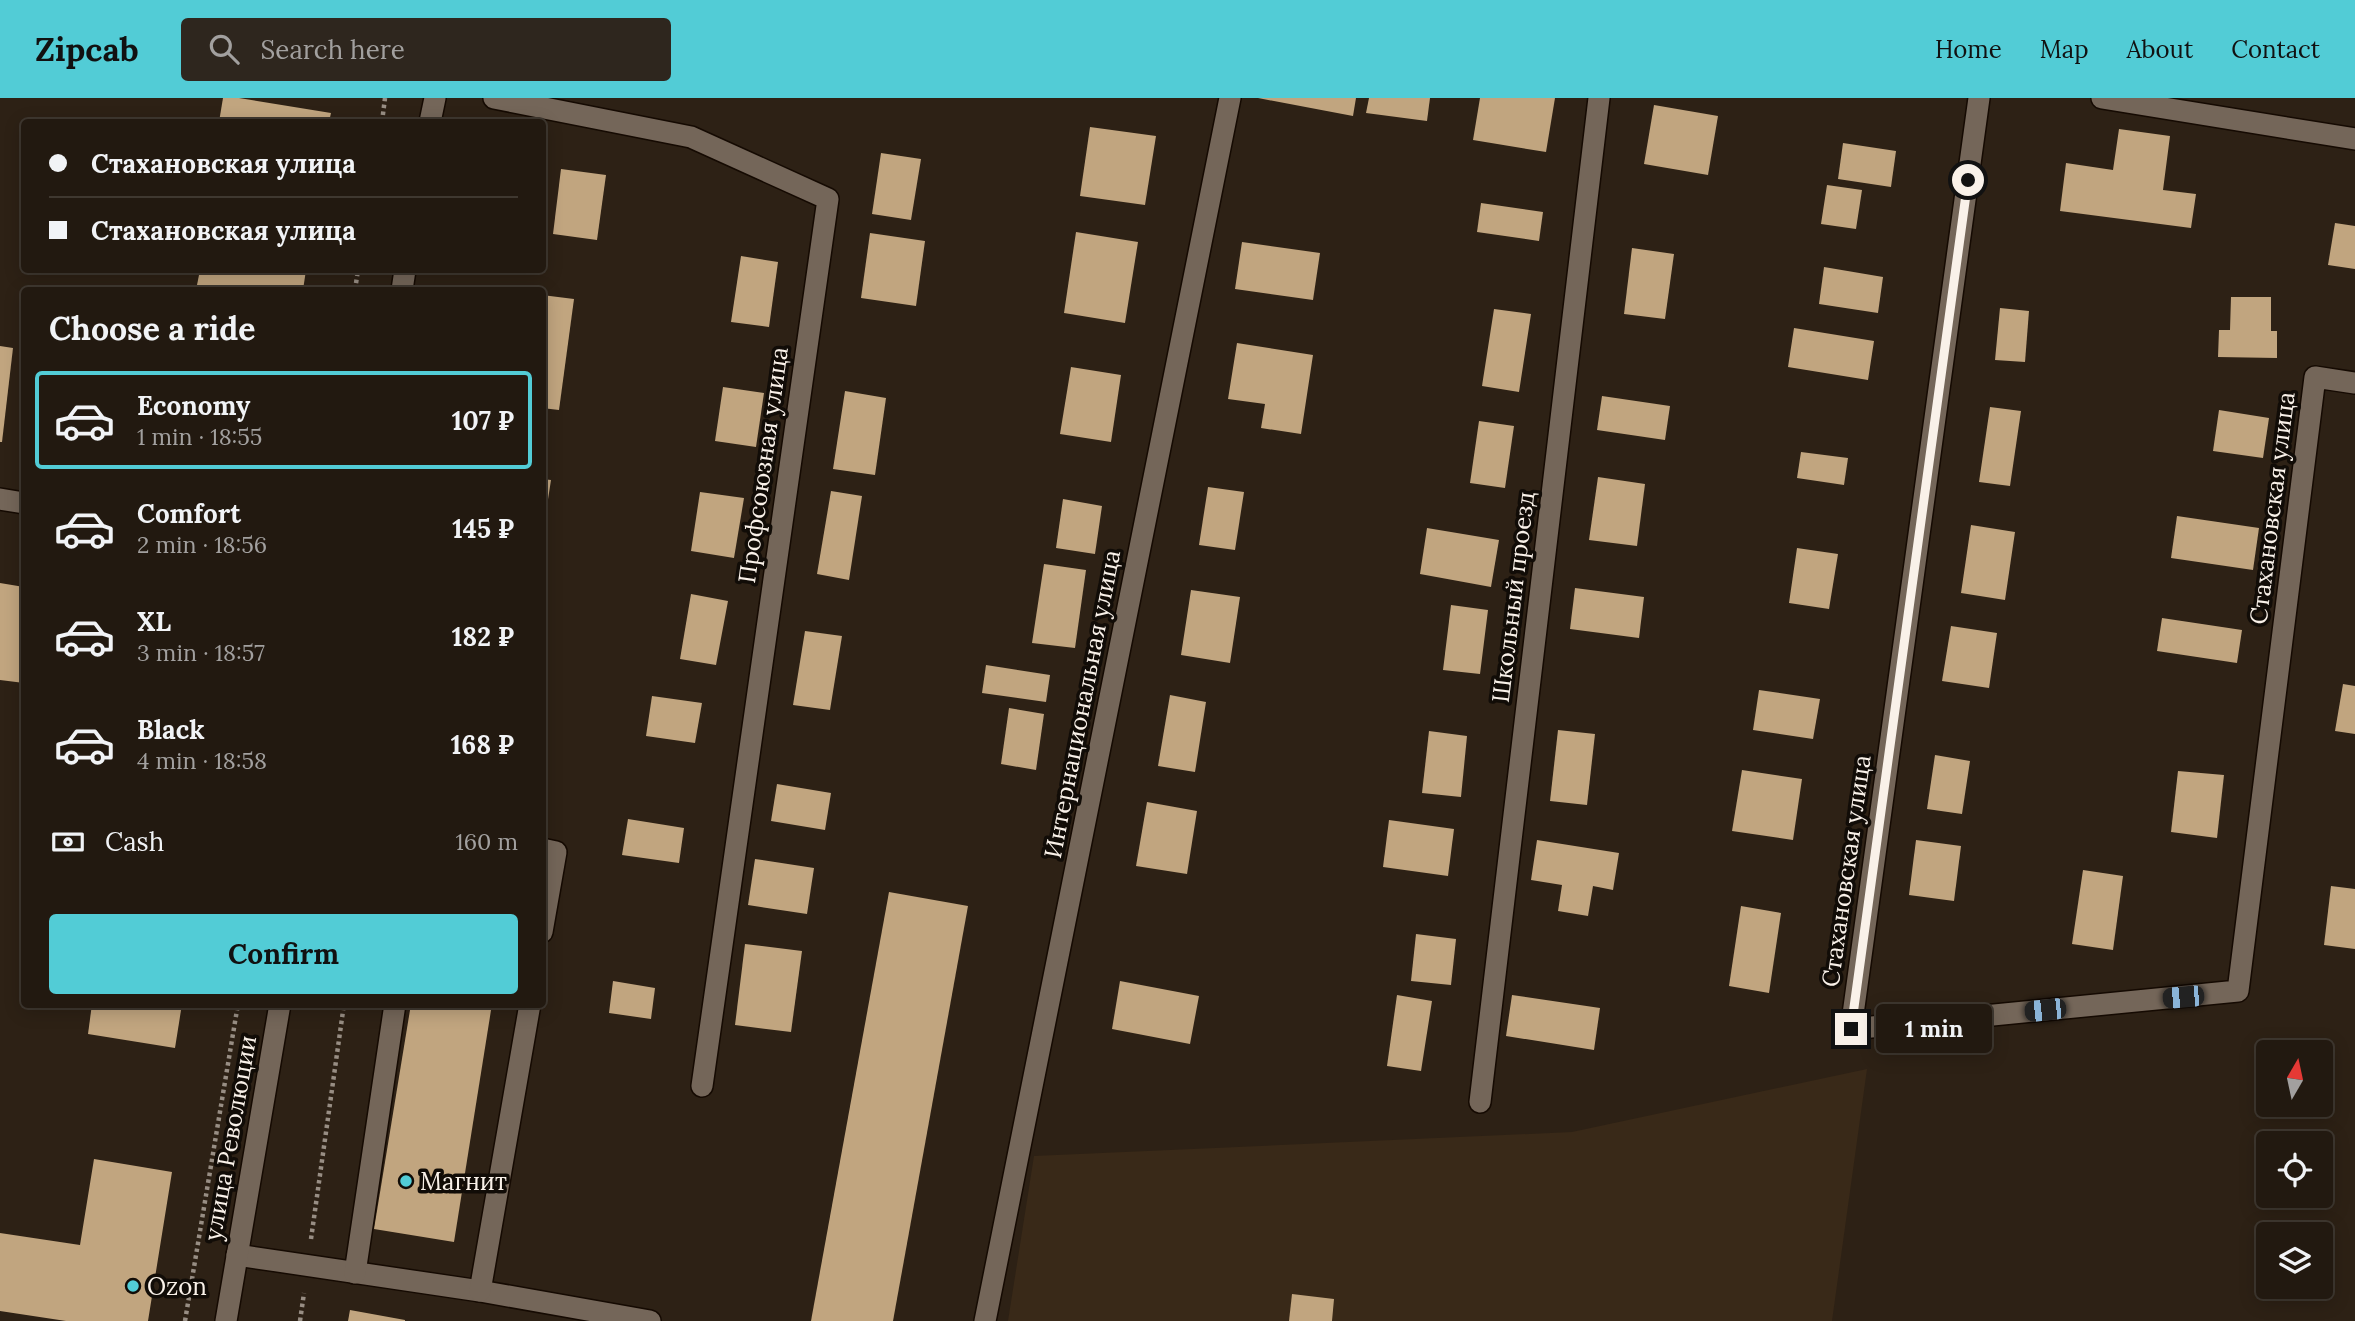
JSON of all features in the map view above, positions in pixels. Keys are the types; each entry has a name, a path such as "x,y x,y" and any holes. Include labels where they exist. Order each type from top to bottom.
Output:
{"street":[{"path":"431,119 435,98"},
{"name":"Профсоюзная улица","path":"494,98 691,137 828,199 702,1086"},
{"name":"Интернациональная улица","path":"985,1321 1230,98"},
{"name":"Школьный проезд","path":"1479,1102 1599,98"},
{"name":"Стахановская улица","path":"1979,98 1851,1029 2238,991 2315,377 2355,383"},
{"path":"2102,98 2355,139"},
{"path":"0,499 21,502"},
{"path":"546,850 556,852 546,909"},
{"name":"улица Революции","path":"226,1321 279,1008"},
{"path":"355,1273 394,1008"},
{"path":"481,1292 529,1008"},
{"path":"237,1255 650,1321"}],"path":[{"path":"382,119 386,98"},
{"path":"185,1321 237,1008"},
{"path":"300,1321 343,1008"}],"shaded area":[{"path":"1867,1069 1832,1321 1008,1321 1034,1156 1572,1132"}],"building":[{"path":"223,98 239,98 331,113 330,119 220,119"},
{"path":"1258,98 1356,98 1353,116"},
{"path":"1369,98 1430,98 1427,121 1366,113"},
{"path":"1480,98 1555,98 1546,152 1473,140"},
{"path":"1654,105 1718,116 1708,175 1644,164"},
{"path":"1090,127 1156,136 1145,205 1080,196"},
{"path":"2119,129 2170,136 2163,190 2196,194 2191,228 2060,211 2066,163 2113,170"},
{"path":"1843,143 1896,151 1891,187 1838,179"},
{"path":"881,153 921,159 911,220 872,214"},
{"path":"561,169 606,175 597,240 553,234"},
{"path":"1827,185 1862,190 1856,229 1821,224"},
{"path":"1481,203 1543,212 1539,241 1477,232"},
{"path":"2335,223 2355,226 2355,269 2328,265"},
{"path":"1076,232 1138,242 1125,323 1064,313"},
{"path":"870,233 925,241 916,306 861,298"},
{"path":"1242,242 1320,253 1313,300 1235,289"},
{"path":"1632,248 1674,254 1665,319 1624,314"},
{"path":"741,256 778,262 769,327 731,322"},
{"path":"1824,267 1883,277 1878,313 1819,304"},
{"path":"199,273 306,273 303,287 197,287"},
{"path":"546,296 574,299 559,410 546,408"},
{"path":"2231,297 2271,297 2271,331 2277,331 2277,358 2218,357 2219,330 2230,330"},
{"path":"2000,308 2029,311 2025,362 1995,360"},
{"path":"1494,309 1531,314 1519,392 1482,386"},
{"path":"1794,328 1874,341 1868,380 1788,367"},
{"path":"1237,343 1313,355 1301,434 1261,428 1265,404 1228,399"},
{"path":"0,346 13,348 2,442 0,442"},
{"path":"1071,367 1121,375 1111,442 1060,434"},
{"path":"723,387 764,393 756,447 715,441"},
{"path":"845,391 886,398 875,475 833,469"},
{"path":"1602,396 1670,406 1665,440 1597,430"},
{"path":"1990,407 2021,411 2010,486 1979,482"},
{"path":"2219,410 2269,418 2263,458 2213,451"},
{"path":"1479,421 1514,426 1505,488 1470,483"},
{"path":"1801,452 1848,458 1844,485 1797,478"},
{"path":"1598,477 1645,484 1637,546 1589,540"},
{"path":"546,479 551,480 546,512"},
{"path":"1208,487 1244,492 1235,550 1199,545"},
{"path":"831,491 862,496 849,580 817,574"},
{"path":"700,492 744,498 734,558 691,551"},
{"path":"1063,499 1102,506 1095,554 1056,548"},
{"path":"2177,516 2259,528 2253,570 2171,558"},
{"path":"1971,525 2015,532 2005,600 1961,593"},
{"path":"1427,528 1499,540 1491,587 1420,574"},
{"path":"1797,548 1838,554 1829,609 1789,603"},
{"path":"1044,564 1086,570 1075,648 1032,643"},
{"path":"0,583 21,586 21,683 0,680"},
{"path":"1575,588 1644,597 1639,638 1570,629"},
{"path":"1191,590 1240,597 1230,663 1181,655"},
{"path":"691,594 728,601 716,665 680,659"},
{"path":"1451,605 1488,610 1480,674 1443,670"},
{"path":"2162,618 2242,630 2237,663 2157,651"},
{"path":"1951,626 1997,633 1989,688 1942,681"},
{"path":"805,631 842,636 830,710 793,705"},
{"path":"986,665 1050,675 1046,702 982,693"},
{"path":"2343,684 2355,686 2355,734 2335,731"},
{"path":"1759,690 1820,699 1813,739 1753,730"},
{"path":"1170,695 1206,702 1195,772 1158,766"},
{"path":"652,696 702,703 695,743 646,736"},
{"path":"1009,708 1044,714 1036,770 1001,764"},
{"path":"1558,730 1595,734 1587,805 1550,801"},
{"path":"1429,731 1467,736 1461,797 1422,793"},
{"path":"1935,755 1970,761 1962,814 1927,809"},
{"path":"1742,770 1802,779 1793,840 1732,831"},
{"path":"2178,771 2224,775 2217,838 2171,832"},
{"path":"777,784 831,793 825,830 771,821"},
{"path":"1147,802 1197,811 1187,874 1136,866"},
{"path":"628,819 684,828 679,863 622,855"},
{"path":"1389,820 1454,829 1448,876 1383,867"},
{"path":"1537,840 1619,853 1613,890 1593,886 1588,916 1558,911 1562,885 1531,880"},
{"path":"1916,840 1961,846 1954,901 1909,895"},
{"path":"755,859 814,868 807,914 748,905"},
{"path":"2083,870 2123,876 2113,950 2072,944"},
{"path":"2331,886 2355,889 2355,949 2324,945"},
{"path":"889,892 968,906 893,1321 811,1321"},
{"path":"1741,906 1781,913 1769,993 1729,986"},
{"path":"1416,934 1456,939 1451,985 1411,981"},
{"path":"745,944 802,951 791,1032 735,1025"},
{"path":"613,981 655,988 651,1019 609,1013"},
{"path":"1120,981 1199,996 1190,1044 1112,1029"},
{"path":"1397,995 1432,1001 1421,1071 1387,1066"},
{"path":"1512,995 1600,1008 1594,1050 1506,1036"},
{"path":"91,1008 181,1008 175,1048 88,1034"},
{"path":"410,1008 491,1008 454,1242 374,1229"},
{"path":"94,1159 172,1172 148,1321 66,1321 0,1311 0,1233 80,1245"},
{"path":"1292,1294 1334,1299 1332,1321 1289,1321"},
{"path":"350,1310 405,1320 405,1321 348,1321"}],"place":[{"name":"Магнит","path":"406,1181"},
{"name":"Ozon","path":"133,1286"}],"route":[{"path":"1851,1029 1968,180"}]}
